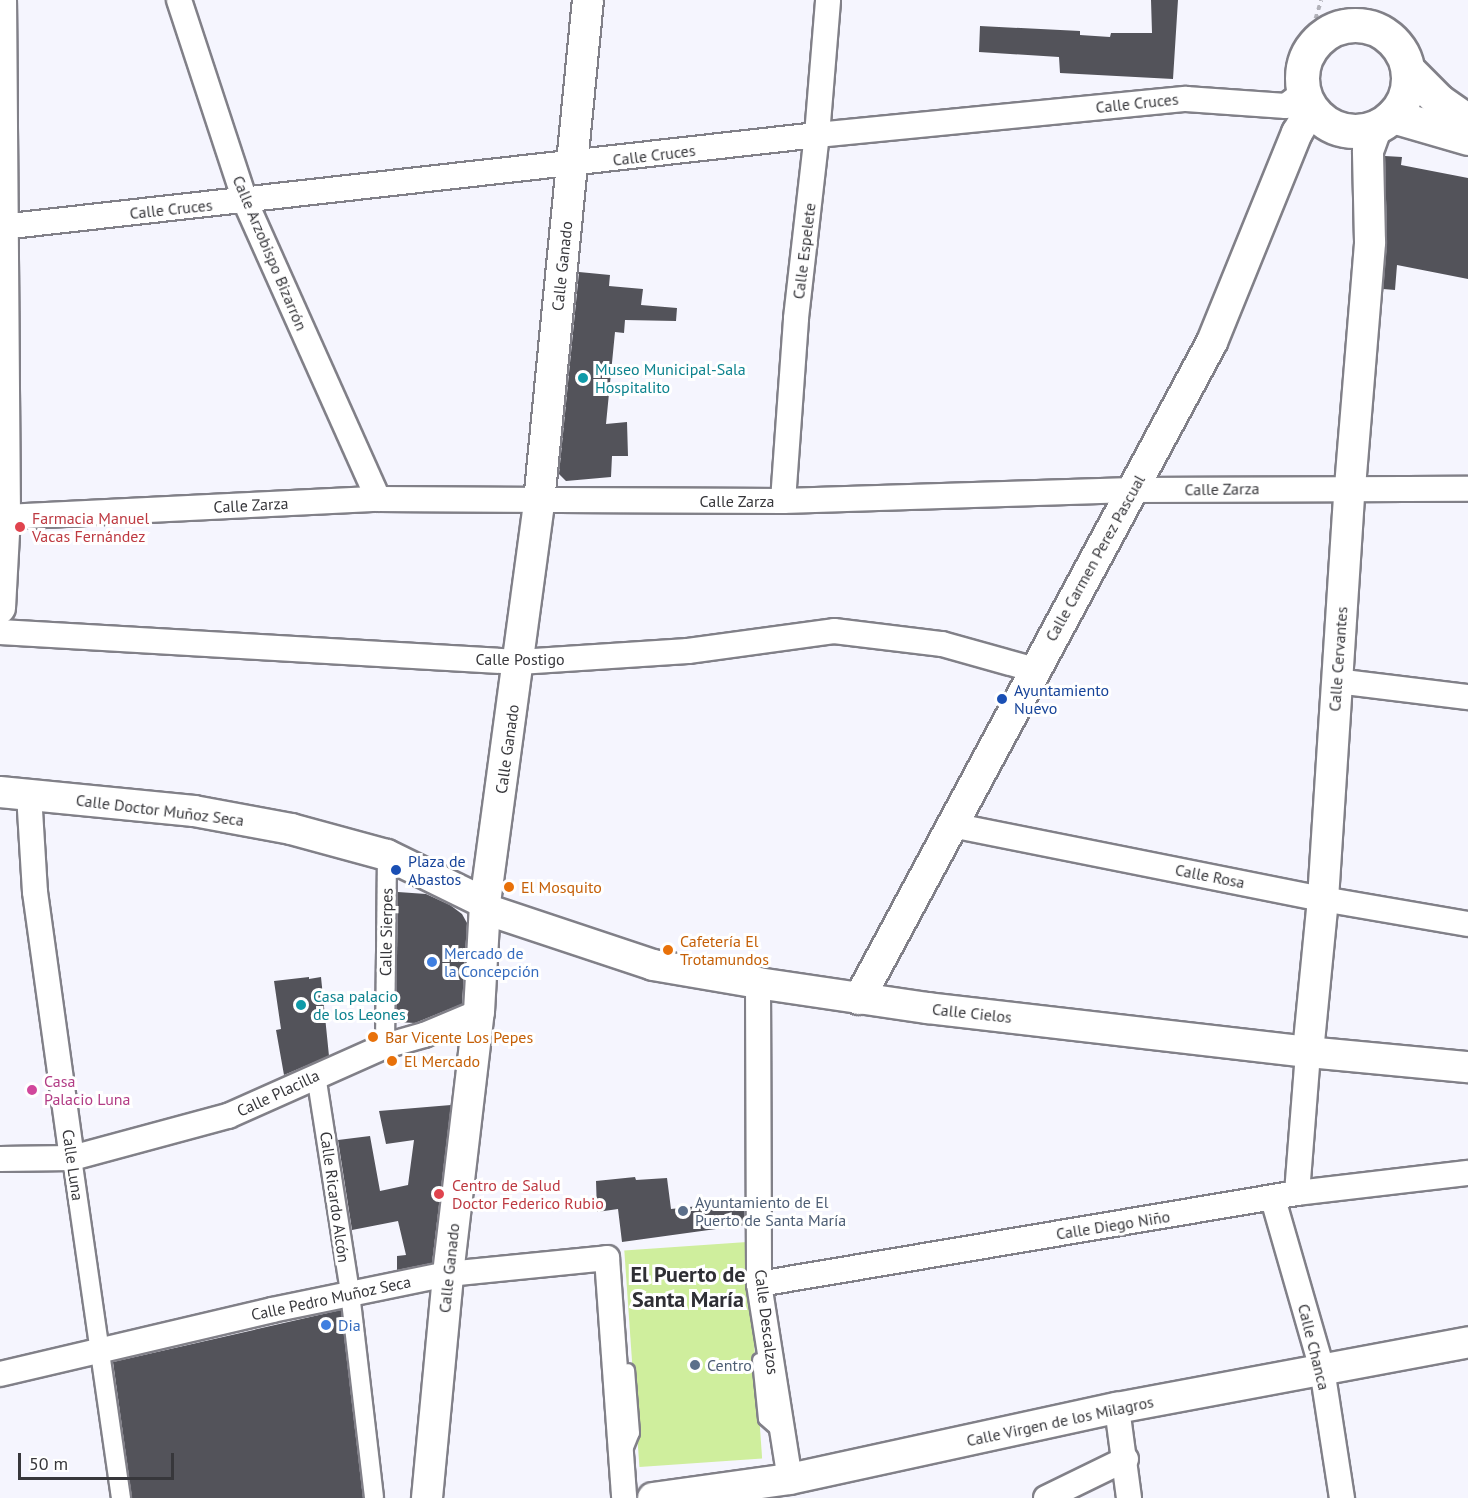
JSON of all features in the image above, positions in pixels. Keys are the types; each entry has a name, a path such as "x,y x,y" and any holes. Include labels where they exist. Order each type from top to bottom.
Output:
{"main road":[{"path":"1330,31 1345,0"},
{"path":"1408,70 1408,87 1402,103 1384,121 1359,131 1341,129 1325,121 1308,100 1302,73 1307,56 1317,41 1330,31 1346,26 1363,25 1375,15 1400,51 1408,70 1439,101 1468,121"},
{"path":"1384,121 1468,138"}],"street":[{"path":"0,608 5,518 1,0"},
{"name":"Calle Arzobispo Bizarrón","path":"179,0 245,201 378,499"},
{"name":"Calle Ganado","path":"427,1498 448,1274 479,1012 485,906 539,502 588,0"},
{"name":"Calle Espelete","path":"783,501 796,318 817,135 828,0"},
{"name":"Calle Cruces","path":"1,228 572,165 817,135 1186,99 1286,106 1308,100"},
{"name":"Calle Carmen Perez Pascual","path":"859,999 1212,342 1308,100"},
{"name":"Calle Cervantes","path":"1298,1193 1308,1052 1323,899 1350,487 1370,242 1368,151 1384,121"},
{"name":"Calle Zarza","path":"5,518 378,499 539,502 783,501 1132,490 1350,487 1468,489"},
{"name":"Calle Postigo","path":"0,632 519,662 688,651 834,632 942,644 1035,670"},
{"path":"1337,681 1468,697"},
{"name":"Calle Doctor Muñoz Seca","path":"14,793 194,811 291,829 387,855 485,906"},
{"name":"Calle Luna","path":"14,793 35,892 121,1498"},
{"name":"Calle Rosa","path":"952,825 1323,899 1468,924"},
{"name":"Calle Sierpes","path":"385,1046 387,855"},
{"name":"Calle Cielos","path":"485,906 653,964 758,983 859,999 1308,1052 1468,1067"},
{"name":"Calle Descalzos","path":"758,983 759,1284 790,1479"},
{"name":"Calle Placilla","path":"0,1159 72,1158 228,1116 385,1046 424,1035 479,1012"},
{"name":"Calle Ricardo Alcón","path":"316,1075 350,1293 374,1498"},
{"name":"Calle Diego Niño","path":"759,1284 1298,1193 1468,1173"},
{"name":"Calle Chanca","path":"1273,1199 1322,1369 1342,1498"},
{"name":"Calle Pedro Muñoz Seca","path":"0,1374 350,1293 448,1274 607,1258 624,1498"},
{"name":"Calle Virgen de los Milagros","path":"652,1498 790,1479 1117,1408 1468,1342"},
{"path":"1117,1408 1130,1498"},
{"path":"1046,1498 1126,1459"}],"lane":[{"path":"759,1360 765,1419 783,1435"},
{"path":"621,1462 633,1433 628,1370"}],"path":[{"path":"1262,103 1266,88 1287,85 1300,42 1313,27 1321,0"}],"green space":[{"path":"747,1242 762,1458 639,1467 624,1251"}],"building":[{"path":"1151,0 1178,0 1173,79 1060,73 1059,57 979,52 980,26 1080,31 1080,35 1110,37 1111,33 1152,33"},
{"path":"1385,156 1402,157 1401,165 1468,178 1468,279 1397,265 1395,290 1383,289 1387,242"},
{"name":"Museo Municipal-Sala Hospitalito","path":"579,272 610,275 609,286 643,289 641,305 677,308 676,321 625,320 624,333 615,332 606,424 627,422 628,456 612,456 611,477 566,481 559,474"},
{"name":"Mercado de la Concepción","path":"398,892 426,894 450,905 462,914 467,923 462,1004 415,1023 396,1022"},
{"name":"Casa palacio de los Leones","path":"309,977 309,979 321,977 329,1056 284,1075 276,1030 281,1029 274,981"},
{"path":"451,1105 432,1263 397,1270 397,1256 406,1255 398,1221 352,1230 338,1140 370,1136 380,1191 408,1185 414,1140 386,1144 379,1111"},
{"name":"Ayuntamiento de El Puerto de Santa María","path":"635,1177 636,1180 667,1178 671,1209 744,1201 745,1225 622,1242 618,1209 597,1212 596,1181"},
{"path":"341,1310 363,1498 132,1498 113,1362"}],"place":[{"name":"Museo Municipal-Sala Hospitalito","path":"583,378"},
{"name":"Farmacia Manuel Vacas Fernández","path":"20,527"},
{"name":"Ayuntamiento Nuevo","path":"1002,699"},
{"name":"Plaza de Abastos","path":"396,870"},
{"name":"El Mosquito","path":"509,887"},
{"name":"Cafetería El Trotamundos","path":"668,950"},
{"name":"Mercado de la Concepción","path":"432,962"},
{"name":"Casa palacio de los Leones","path":"301,1005"},
{"name":"Bar Vicente Los Pepes","path":"373,1037"},
{"name":"El Mercado","path":"392,1061"},
{"name":"Casa Palacio Luna","path":"32,1090"},
{"name":"Centro de Salud Doctor Federico Rubio","path":"439,1194"},
{"name":"Ayuntamiento de El Puerto de Santa María","path":"683,1211"},
{"name":"Dia","path":"326,1325"},
{"name":"Centro","path":"695,1365"}],"district":[{"name":"El Puerto de Santa María","path":"688,1286"}]}
